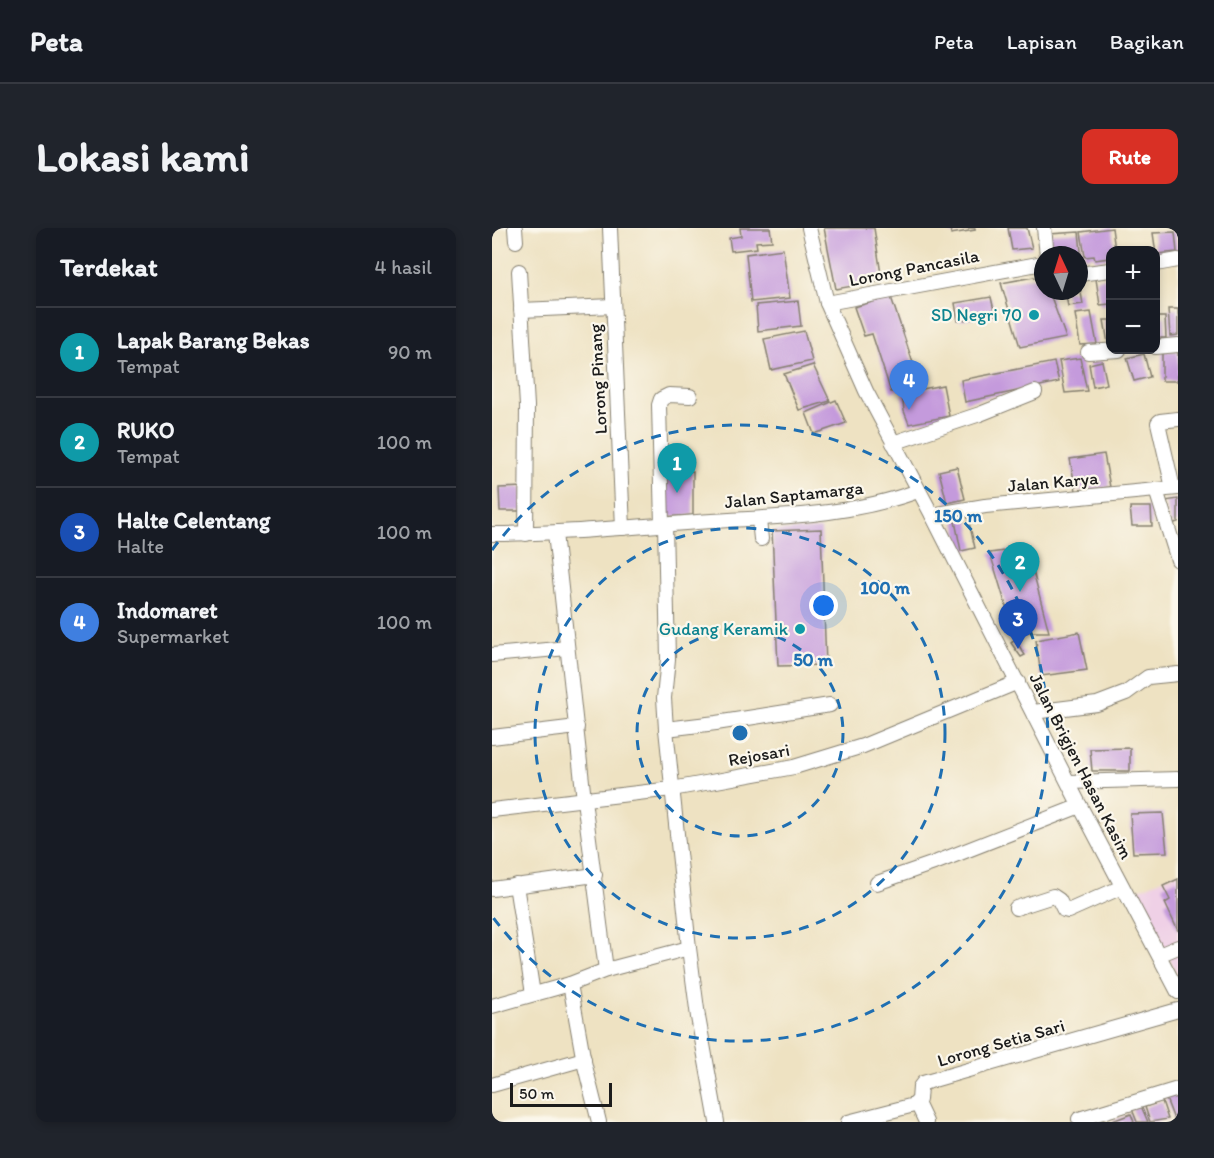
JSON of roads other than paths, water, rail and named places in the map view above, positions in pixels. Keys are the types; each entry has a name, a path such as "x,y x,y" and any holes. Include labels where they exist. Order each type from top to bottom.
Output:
{"street":[{"name":"Lorong Pinang","path":"610,228 623,528"},
{"name":"Jalan Brigjen Hasan Kasim","path":"809,228 827,303 861,381 1178,992"},
{"path":"1044,228 1046,246"},
{"path":"1160,263 1178,260"},
{"name":"Lorong Pancasila","path":"827,303 1034,265"},
{"path":"519,271 527,406 526,534"},
{"path":"1088,273 1106,271"},
{"path":"521,310 613,306"},
{"path":"1160,347 1178,345"},
{"path":"1088,352 1106,351"},
{"path":"893,443 980,414 1035,392"},
{"path":"690,396 669,395 659,401 668,659 664,698 688,948 717,1122"},
{"path":"1175,488 1158,423 1178,419"},
{"name":"Jalan Karya","path":"932,515 985,506 1175,488"},
{"path":"1156,490 1178,560"},
{"name":"Jalan Saptamarga","path":"492,534 555,533 759,520 875,505 918,491"},
{"path":"759,520 761,539"},
{"path":"555,533 584,800 606,970"},
{"path":"492,655 567,648"},
{"path":"1033,712 1096,704 1126,693 1148,677 1178,674"},
{"name":"Rejosari","path":"492,810 672,789 794,767 841,754 1018,682"},
{"path":"666,729 830,705"},
{"path":"492,737 577,727"},
{"path":"1069,782 1178,779"},
{"path":"877,883 1080,806"},
{"path":"492,889 595,875"},
{"path":"516,885 532,994"},
{"path":"1016,908 1050,896 1057,898 1063,909 1068,911 1122,887"},
{"path":"1159,955 1178,947"},
{"path":"492,1006 570,984 606,970 688,948"},
{"path":"570,984 599,1122"},
{"name":"Lorong Setia Sari","path":"917,1103 923,1083 1178,1010"},
{"path":"492,1084 584,1059"},
{"path":"1079,1119 1178,1089"},
{"path":"848,1122 906,1108 917,1103 926,1122"}],"place":[{"name":"SD Negri 70","path":"1034,315"},
{"name":"Indomaret","path":"909,410"},
{"name":"Lapak Barang Bekas","path":"677,493"},
{"name":"RUKO","path":"1020,592"},
{"name":"Gudang Keramik","path":"800,629"},
{"name":"Halte Celentang","path":"1018,649"}]}
